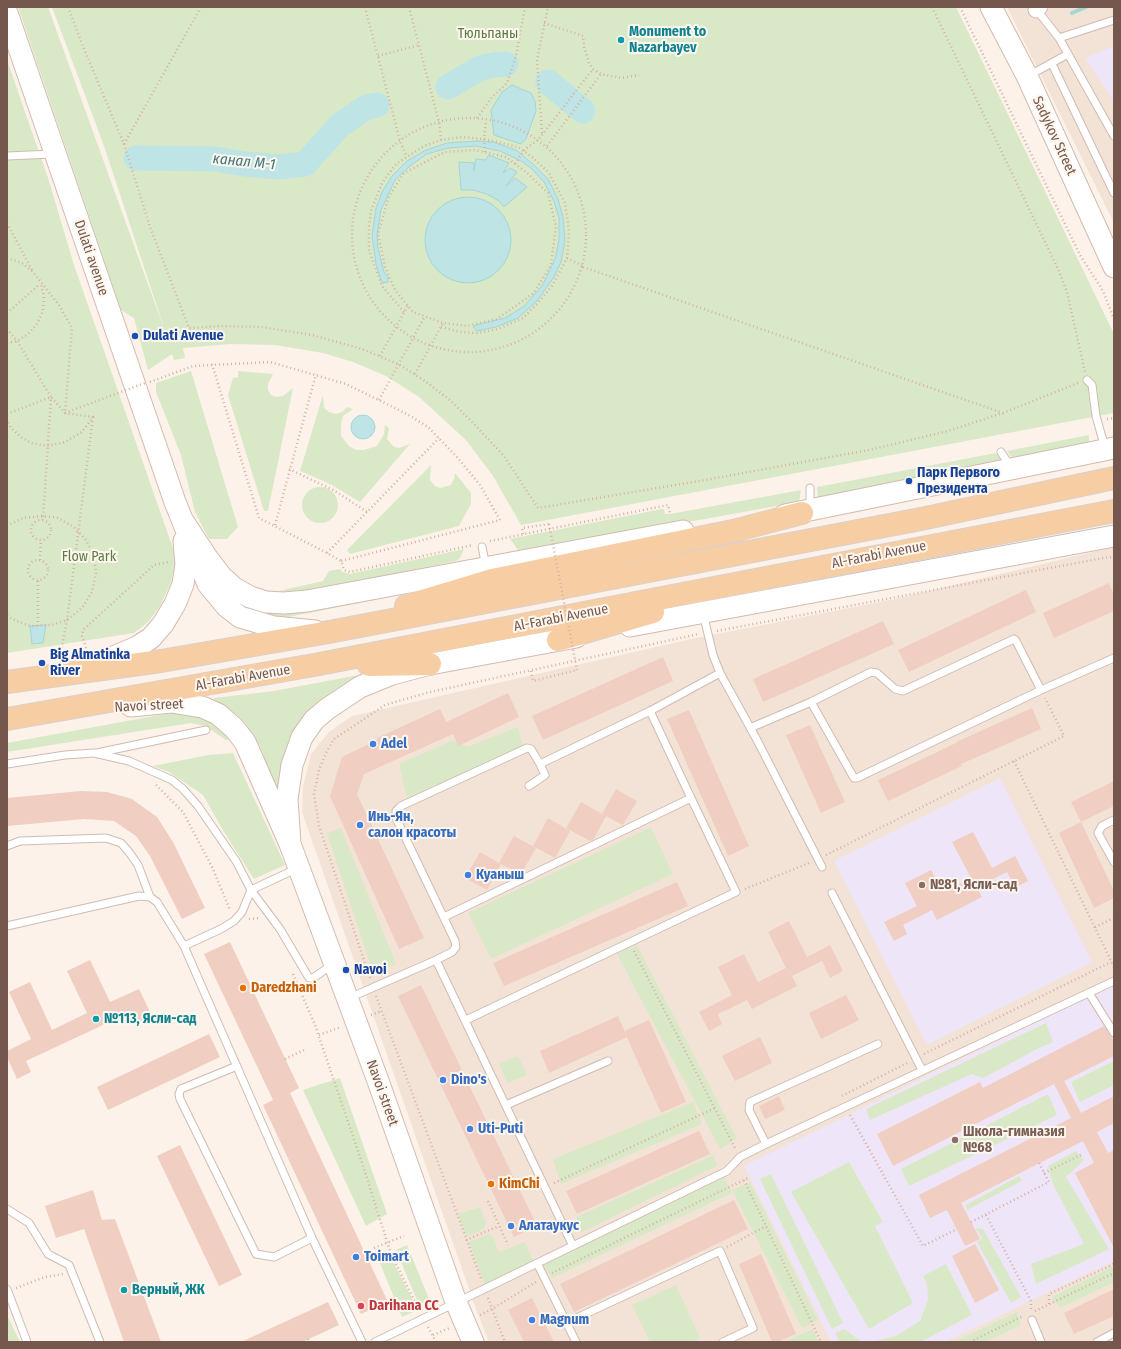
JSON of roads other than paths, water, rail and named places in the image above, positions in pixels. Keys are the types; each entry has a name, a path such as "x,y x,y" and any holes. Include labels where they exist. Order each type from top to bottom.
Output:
{"main road":[{"name":"Al-Farabi Avenue","path":"7,682 41,676 161,661 330,632 921,519 1114,478"},
{"name":"Al-Farabi Avenue","path":"7,719 314,665 1114,511"},
{"path":"330,632 441,594 492,580 733,531 806,512"},
{"path":"558,640 793,572"},
{"path":"314,665 430,664"}],"street":[{"name":"Sadykov Street","path":"991,7 1026,76 1114,267"},
{"name":"Dulati avenue","path":"7,13 175,502"},
{"path":"183,521 221,576 234,588 250,597 266,602 284,603 307,601 647,537 806,512 1110,449"},
{"path":"175,502 205,578 215,595 226,607 240,617 257,624 330,632"},
{"path":"41,676 111,658 137,647 151,638 163,624 175,604 183,584 186,564 185,548 175,502"},
{"name":"Al-Farabi Avenue","path":"430,664 1114,536"},
{"name":"Navoi street","path":"290,844 287,799 292,765 302,737 314,720 360,687 392,674 430,664"},
{"name":"Navoi street","path":"47,713 171,702 202,706 218,714 234,728 245,742 290,844 377,1078 456,1302 473,1342"}],"lane":[{"path":"1037,8 1059,38 1114,136"},
{"path":"1059,38 1114,20"},
{"path":"1026,76 1052,64 1068,54"},
{"path":"1052,64 1114,193"},
{"path":"7,156 46,155 55,153"},
{"path":"1087,380 1092,386 1096,416 1110,449"},
{"path":"1001,452 1012,470"},
{"path":"806,512 810,488"},
{"path":"482,544 486,568"},
{"path":"703,612 720,673 822,868"},
{"path":"750,728 811,702 871,672 877,673 895,689 903,690 1014,639 1016,640 1041,690"},
{"path":"811,702 854,778 858,778 1041,690 1114,658"},
{"path":"540,764 650,711 720,673"},
{"path":"466,1020 736,892 650,711"},
{"path":"7,764 65,755 94,753 206,730"},
{"path":"347,998 436,960 452,952 456,947 455,941 444,917 396,818 396,811 401,806 526,748 531,749 545,775 529,786"},
{"path":"94,753 129,761 172,780 198,806 236,861 251,890 280,929 309,978 313,978 334,964"},
{"path":"444,917 691,798"},
{"path":"1114,820 1102,826 1098,834 1114,862"},
{"path":"7,846 20,840 106,838 121,843 138,865 150,897"},
{"path":"184,946 221,929 234,921 242,912 251,890 298,868"},
{"path":"832,893 922,1070"},
{"path":"7,926 139,896 150,897 157,902 184,946 312,1238 362,1342"},
{"path":"436,960 466,1020 572,1246"},
{"path":"375,1342 727,1171 740,1157 766,1144 846,1108 922,1070 1114,981"},
{"path":"1088,993 1114,1033"},
{"path":"766,1144 749,1110 750,1102 878,1044"},
{"path":"506,1105 608,1062"},
{"path":"236,1066 182,1089 179,1094 180,1099 256,1254 274,1257 312,1238"},
{"path":"7,1209 29,1223 48,1254 69,1265 100,1342"},
{"path":"566,1323 720,1250 753,1328 723,1342"},
{"path":"537,1264 576,1342"},
{"path":"7,1290 27,1342"},
{"path":"1032,1317 1042,1342"},
{"path":"1097,1342 1114,1333"}],"water":[{"path":"512,85 531,93 535,101 536,111 526,139 521,144 494,135 491,110 502,92"},
{"path":"477,141 493,142 516,150 548,179 558,199 563,217 565,241 561,262 554,277 537,301 518,318 496,327 477,331 473,327 476,325 505,318 524,306 542,286 555,259 559,240 559,218 554,201 544,182 532,169 523,162 500,151 476,146 448,148 427,154 410,166 395,180 381,210 377,235 378,248 384,272 388,277 388,282 383,283 381,280 376,264 372,235 376,208 382,192 392,176 407,161 426,150 447,143"},
{"path":"489,155 509,163 503,173 510,168 517,172 506,186 515,178 527,187 504,207 499,201 487,194 473,190 461,190 459,162 474,163 474,171 476,159 486,160"},
{"path":"468,197 484,201 498,210 507,224 511,240 507,256 498,270 484,279 468,283 452,279 438,270 429,256 425,240 429,224 438,210 452,201"},
{"path":"363,415 371,419 375,427 371,435 363,439 355,435 351,427 355,419"},
{"path":"46,625 43,643 32,644 30,626"}],"waterway":[{"path":"1072,13 1086,7"},
{"name":"канал М-1","path":"448,87 480,68 506,64"},
{"name":"канал М-1","path":"548,82 583,111"},
{"name":"канал М-1","path":"136,158 216,159 245,164 278,167 305,164 340,125 367,107 377,105"}],"place":[{"name":"Monument to Nazarbayev","path":"621,40"},
{"name":"Dulati Avenue","path":"135,336"},
{"name":"Парк Первого Президента","path":"909,481"},
{"name":"Big Almatinka River","path":"42,663"},
{"name":"Adel","path":"373,744"},
{"name":"Инь-Ян, салон красоты","path":"360,825"},
{"name":"Куаныш","path":"468,875"},
{"name":"№81, Ясли-сад","path":"922,885"},
{"name":"Navoi","path":"346,970"},
{"name":"Daredzhani","path":"243,988"},
{"name":"№113, Ясли-сад","path":"96,1019"},
{"name":"Dino's","path":"443,1080"},
{"name":"Uti-Puti","path":"470,1129"},
{"name":"Школа-гимназия №68","path":"955,1140"},
{"name":"KimChi","path":"491,1184"},
{"name":"Алатаукус","path":"511,1226"},
{"name":"Toimart","path":"356,1257"},
{"name":"Верный, ЖК","path":"124,1290"},
{"name":"Darihana CC","path":"361,1306"},
{"name":"Magnum","path":"532,1320"}],"park label":[{"name":"Тюльпаны","path":"488,34"},
{"name":"Flow Park","path":"89,557"}]}
